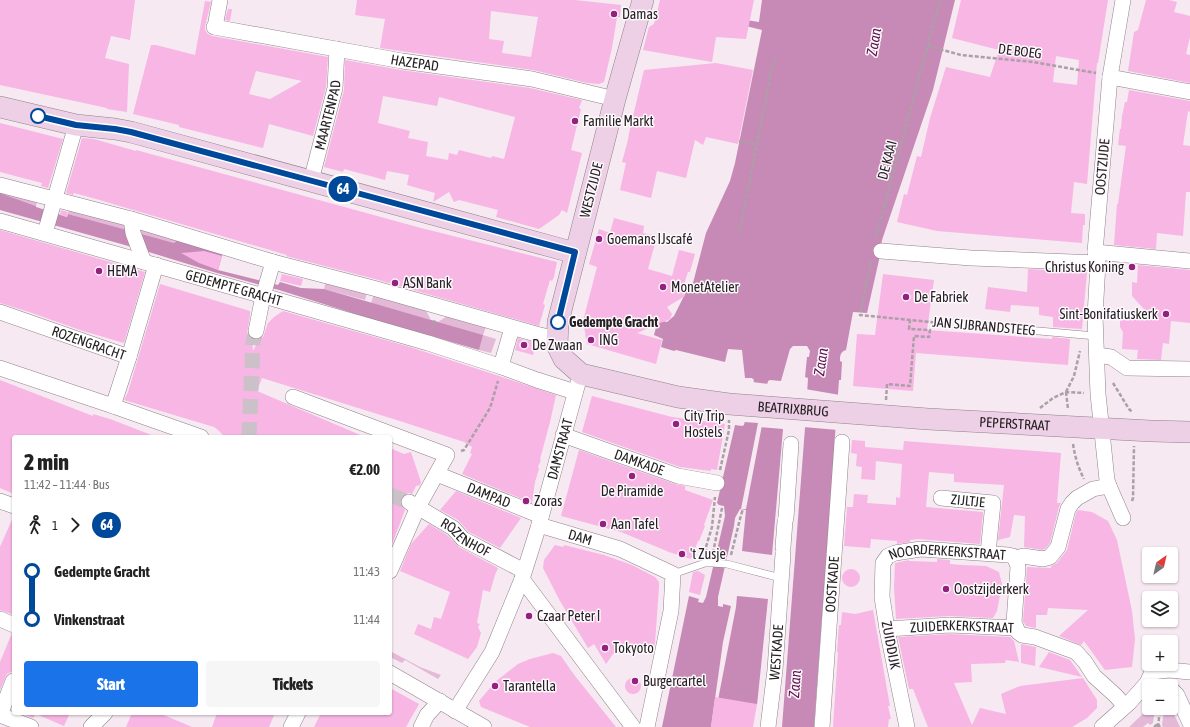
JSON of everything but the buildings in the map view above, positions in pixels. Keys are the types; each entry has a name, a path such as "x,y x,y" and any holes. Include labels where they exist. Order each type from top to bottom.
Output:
{"street":[{"name":"HAZEPAD","path":"220,0 214,27 402,61 532,79 615,99"},
{"name":"WESTZIJDE","path":"578,383 557,345 558,322 615,99 643,0"},
{"name":"OOSTZIJDE","path":"1123,0 1110,77 1096,258 1095,316 1098,394 1109,486 1123,518"},
{"name":"MAARTENPAD","path":"311,181 335,88 337,49"},
{"path":"1110,77 1190,92"},
{"path":"0,107 76,125 131,132 575,252"},
{"path":"49,217 76,125"},
{"name":"GEDEMPTE GRACHT","path":"0,185 49,217 146,259 266,287 362,324 503,363 537,380 578,383 748,405"},
{"name":"GEDEMPTE GRACHT","path":"0,220 49,217 132,226 373,288 512,328 557,339"},
{"path":"129,357 146,259 132,226"},
{"path":"876,249 971,258 1096,258 1190,261"},
{"path":"256,330 273,262"},
{"name":"ROZENGRACHT","path":"0,312 129,357 113,406"},
{"path":"503,363 512,328"},
{"path":"1097,355 1111,358 1127,368 1190,369"},
{"path":"0,368 195,435"},
{"name":"DAMSTRAAT","path":"540,520 578,383"},
{"path":"293,396 447,455 437,474 413,505 392,565"},
{"name":"BEATRIXBRUG","path":"748,405 839,412"},
{"name":"PEPERSTRAAT","path":"839,412 928,419 1190,432"},
{"name":"DAMKADE","path":"563,435 678,476 718,476"},
{"name":"OOSTKADE","path":"822,727 842,442"},
{"name":"WESTKADE","path":"768,727 775,670 791,444"},
{"name":"DAMPAD","path":"437,474 540,520"},
{"path":"1093,489 1109,486"},
{"name":"NOORDERKERKSTRAAT","path":"882,563 888,556 895,553 921,549 1008,555 1013,556 1015,559 1023,556 1043,559 1050,557 1058,547 1068,509 1077,498 1093,489"},
{"name":"ZIJLTJE","path":"941,498 993,503 988,553"},
{"path":"0,501 12,505"},
{"name":"ROZENHOF","path":"413,505 453,528 463,539 523,575"},
{"path":"455,711 492,652 523,575 540,520"},
{"name":"DAM","path":"540,520 620,549 673,574"},
{"path":"1015,559 1018,567 1014,622 1016,628"},
{"name":"ZUIDDIJK","path":"882,563 882,597 907,727"},
{"path":"647,727 671,611 673,574"},
{"path":"523,575 634,727"},
{"path":"0,619 12,624"},
{"name":"ZUIDERKERKSTRAAT","path":"887,629 950,626 1016,628 1022,635 1036,637 1076,652 1094,676 1125,706"},
{"path":"1152,672 1169,670 1190,672"},
{"path":"1102,727 1147,683 1152,672"},
{"path":"1152,672 1160,679"},
{"path":"392,674 484,727"},
{"path":"12,684 0,715 31,727"},
{"path":"1178,697 1190,723"},
{"path":"420,727 427,715 440,701"},
{"path":"91,727 103,715"},
{"path":"291,727 297,715"}],"lane":[{"name":"JAN SIJBRANDSTEEG","path":"960,324 1096,336"},
{"path":"673,574 709,563 727,564 781,578"}],"path":[{"name":"DE KAAI","path":"872,317 860,315 940,0"},
{"name":"DE BOEG","path":"928,46 961,55 1033,62 1110,77"},
{"path":"739,233 774,59"},
{"path":"739,141 757,145"},
{"name":"JAN SIJBRANDSTEEG","path":"872,317 960,324"},
{"path":"885,416 887,384 910,386 914,336 929,337 930,330 909,329 910,320"},
{"path":"1066,392 1074,376 1084,344 1096,336"},
{"path":"447,455 464,450 490,408 503,363"},
{"path":"1071,426 1075,458 1084,479 1093,489"},
{"path":"718,476 729,430"},
{"path":"1123,518 1133,498 1134,430"},
{"path":"714,548 722,508"},
{"path":"732,552 743,509"},
{"path":"706,547 712,527"},
{"path":"1154,727 1158,726 1160,715"}],"shaded area":[{"path":"0,187 38,197 36,206 0,193"},
{"path":"70,206 124,222 127,231 68,214"},
{"path":"135,224 180,238 174,243 138,234"},
{"path":"326,281 367,292 365,300 324,289"},
{"path":"374,294 425,309 431,320 371,303"},
{"path":"449,315 486,327 483,335 496,339 491,353 479,350 482,335 438,322"},
{"path":"392,652 420,667 441,675 438,679 405,660 402,663 392,658"},
{"path":"1142,715 1154,715 1153,723 1150,725 1148,723 1143,727 1129,727"},
{"path":"1163,715 1174,715 1180,727 1163,727"}],"water":[{"name":"Zaan","path":"762,0 955,0 933,90 882,240 867,313 853,312 846,350 841,353 840,356 840,361 842,362 841,380 839,380 814,727 782,727 805,428 808,378 805,377 807,357 809,357 810,351 807,346 793,346 790,349 781,381 768,381 758,424 759,427 783,429 772,555 742,551 746,510 740,509 735,518 718,597 718,606 723,607 723,604 731,606 723,642 711,727 662,727 689,596 699,599 698,602 703,603 706,597 725,516 724,506 717,503 735,425 744,425 754,380 752,378 745,378 742,350 728,349 725,362 661,347 663,339 654,335 658,320 667,322 674,316 687,290 693,283 706,233 730,181 762,30 738,24 739,19 759,22"},
{"path":"0,193 67,217 68,214 174,243 180,238 224,249 218,270 278,285 280,282 301,288 324,289 483,335 479,350 139,249 0,210"},
{"path":"737,596 768,599 757,705 718,700"}],"pier":[{"path":"753,382 769,384 760,424 762,425 746,509 741,509 758,423 744,422"},
{"path":"805,389 840,395 838,430 803,427"}],"tunnel":[{"path":"249,435 253,342 256,331"},
{"path":"392,496 409,502"}],"bus line":[{"name":"64","path":"38,116 76,125 131,132 575,252 558,322"}],"place":[{"name":"Damas","path":"614,14"},
{"name":"Familie Markt","path":"575,121"},
{"name":"Goemans IJscafé","path":"599,239"},
{"name":"Christus Koning","path":"1132,267"},
{"name":"HEMA","path":"99,271"},
{"name":"ASN Bank","path":"395,283"},
{"name":"MonetAtelier","path":"663,287"},
{"name":"De Fabriek","path":"906,297"},
{"name":"Sint-Bonifatiuskerk","path":"1166,314"},
{"name":"Gedempte Gracht","path":"558,322"},
{"name":"ING","path":"591,340"},
{"name":"De Zwaan","path":"524,345"},
{"name":"City Trip Hostels","path":"676,424"},
{"name":"De Piramide","path":"632,476"},
{"name":"Zoras","path":"526,501"},
{"name":"Aan Tafel","path":"603,524"},
{"name":"'t Zusje","path":"682,554"},
{"name":"Oostzijderkerk","path":"946,589"},
{"name":"Czaar Peter I","path":"529,616"},
{"name":"Tokyoto","path":"605,648"},
{"name":"Burgercartel","path":"635,681"},
{"name":"Tarantella","path":"495,686"}]}
